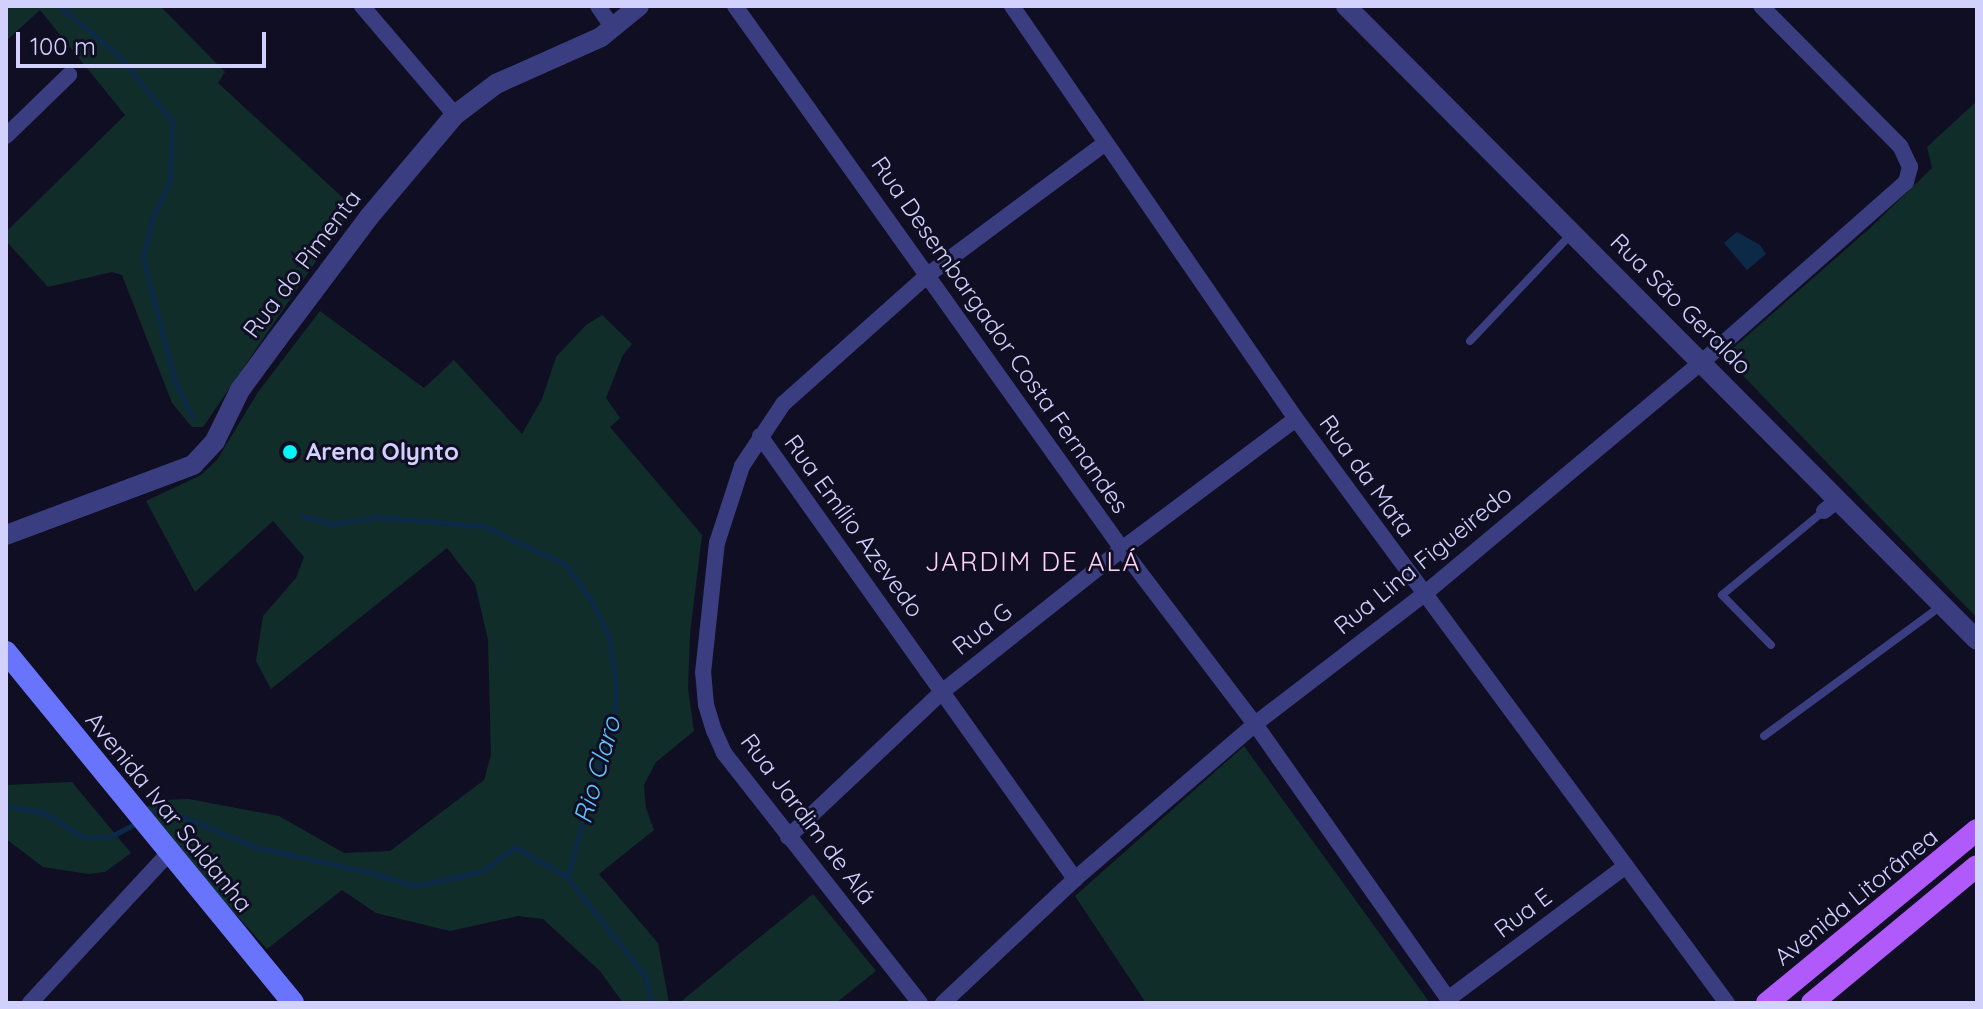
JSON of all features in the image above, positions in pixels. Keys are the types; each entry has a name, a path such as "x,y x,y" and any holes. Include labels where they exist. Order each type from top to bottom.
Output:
{"main road":[{"name":"Avenida Ivar Saldanha","path":"6,652 148,840 293,1003"},
{"name":"Avenida Ivar Saldanha","path":"6,672 120,804"},
{"name":"Avenida Litorânea","path":"1767,1003 1977,830"},
{"name":"Avenida Ivar Saldanha","path":"164,859 275,1003"},
{"path":"1812,1003 1977,866"}],"street":[{"path":"362,6 455,115"},
{"path":"598,6 613,28"},
{"name":"Rua do Pimenta","path":"6,535 176,473 206,453 240,390 276,341 369,217 455,115 496,84 613,28 639,6"},
{"name":"Rua Desembargador Costa Fernandes","path":"735,6 929,274 1122,549 1255,724 1450,1001"},
{"name":"Rua da Mata","path":"1012,6 1296,419 1727,1003"},
{"name":"Rua São Geraldo","path":"1346,6 1702,362 1831,505 1938,609 1977,640"},
{"name":"Rua Lina Figueiredo","path":"943,1003 1075,879 1255,724 1423,595 1702,362 1906,182 1910,167 1900,146 1761,6"},
{"path":"6,136 69,75"},
{"name":"Rua Jardim de Alá","path":"920,1003 724,753 706,705 703,673 717,543 742,466 783,404 929,274 1104,144"},
{"name":"Rua G","path":"788,837 943,691 1122,549 1296,419"},
{"name":"Rua Emílio Azevedo","path":"760,436 1075,879"},
{"path":"30,1003 164,859"},
{"name":"Rua E","path":"1450,1001 1626,866"}],"lane":[{"path":"1470,341 1573,233"},
{"path":"1771,645 1722,595 1831,505"},
{"path":"1764,736 1938,609"}],"green space":[{"path":"6,6 160,6 225,72 218,83 353,207 203,427 192,427 172,403 122,275 112,272 48,287 6,241 6,232 125,115 40,10 6,41"},
{"path":"1977,101 1977,618 1724,356 1869,229 1932,168 1927,147"},
{"path":"320,311 424,388 454,360 522,434 542,399 556,357 586,325 602,315 632,344 623,355 606,398 620,418 610,427 702,535 690,634 688,688 694,731 656,762 644,785 646,808 654,830 599,874 658,943 669,1003 623,1003 600,971 543,919 518,916 450,931 376,913 342,890 267,949 141,810 159,800 189,799 279,816 344,853 390,851 484,780 491,755 488,640 475,584 447,548 271,689 256,661 263,616 296,578 304,557 273,521 195,592 146,501 201,475 217,460 258,392"},
{"path":"1244,746 1430,1003 1146,1003 1075,896"},
{"path":"72,782 131,853 105,872 88,874 43,867 6,839 6,785"},
{"path":"813,894 876,971 836,1003 679,1003"}],"water":[{"path":"1737,232 1760,245 1766,254 1747,270 1724,243"}],"waterway":[{"path":"59,6 118,55 172,121 170,180 153,217 143,258 174,379 192,417"},
{"name":"Rio Claro","path":"302,516 332,524 378,517 483,526 565,564 593,603 609,638 616,683 615,710 567,877"},
{"name":"Rio Claro","path":"6,806 44,813 83,837 110,837 138,822"},
{"name":"Rio Claro","path":"146,817 162,808 255,847 416,886 483,871 515,847 567,877 646,977 651,1003"}],"place":[{"name":"Arena Olynto","path":"290,452"}],"district":[{"name":"JARDIM DE ALÁ","path":"1033,562"}]}
